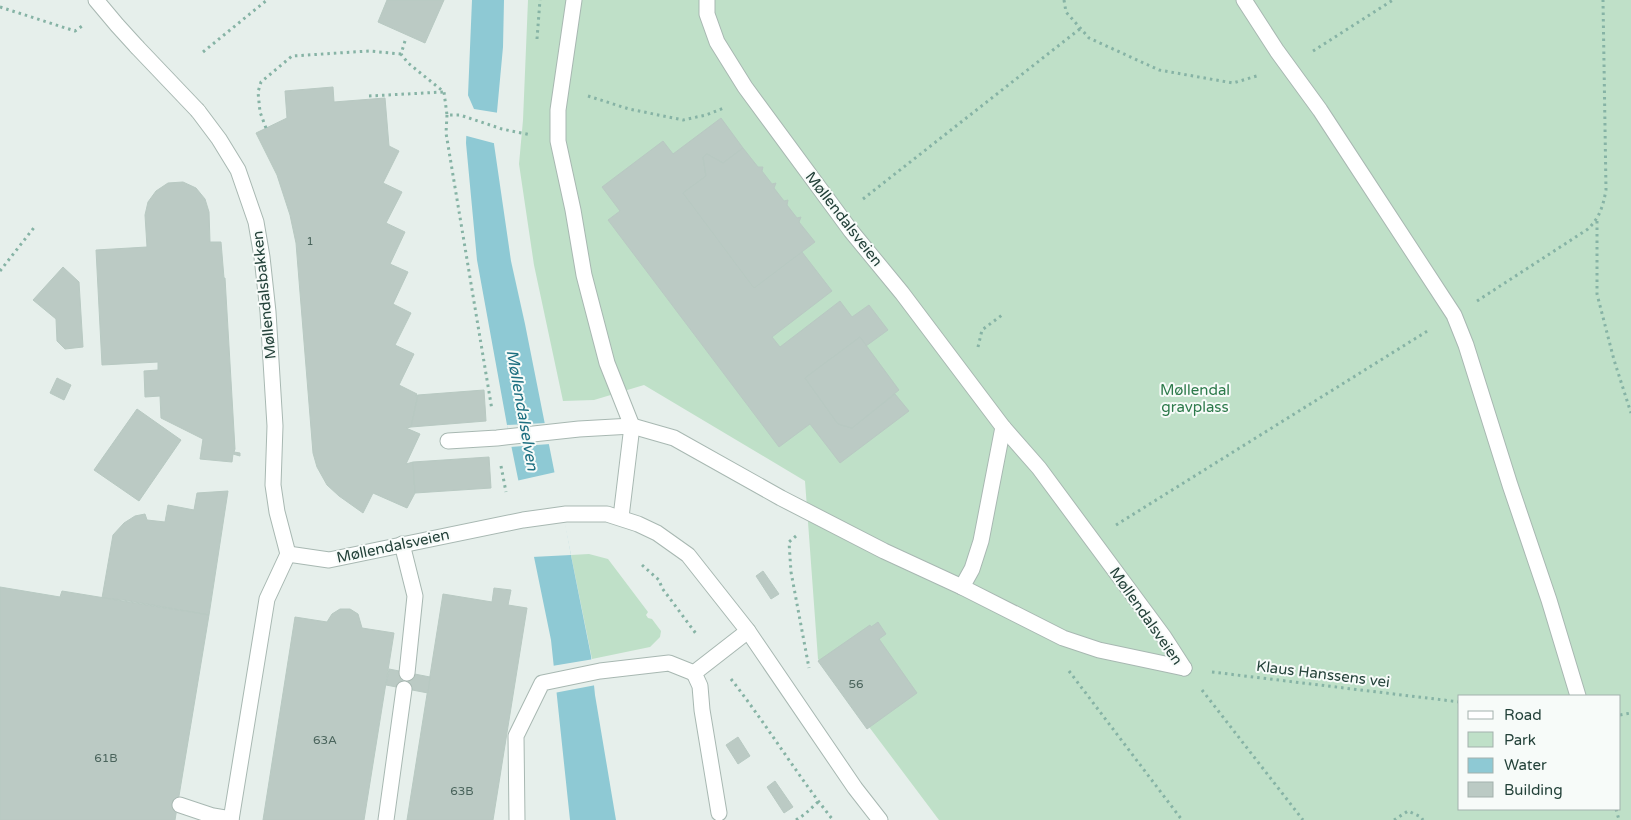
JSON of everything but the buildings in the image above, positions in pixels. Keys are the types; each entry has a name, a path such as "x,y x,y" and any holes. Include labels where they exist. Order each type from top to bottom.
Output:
{"street":[{"name":"Møllendalsbakken","path":"96,0 198,112 220,139 238,170 256,222 262,257 268,312 275,426 273,484 277,512 288,554"},
{"path":"574,0 558,110 558,141 573,210 584,276 607,363 632,426 621,517"},
{"name":"Møllendalsveien","path":"707,0 707,14 717,42 745,87 841,216 1003,427 1039,468 1164,637 1184,668"},
{"path":"1244,0 1320,110 1454,315 1466,346 1549,600 1578,695"},
{"name":"Møllendalsveien","path":"448,441 632,426 674,438 781,498 884,552 962,587 1041,627 1084,645 1184,668"},
{"path":"962,587 972,569 981,541 1003,427"},
{"name":"Møllendalsveien","path":"288,554 329,560 522,520 566,514 590,513 621,517 657,533 688,555 748,631 855,788 880,820"},
{"path":"402,544 415,596 407,673"},
{"path":"180,805 231,820 267,599 288,554"},
{"path":"694,673 748,631"},
{"path":"517,820 516,736 542,683 600,671 669,663 694,673 700,686 718,813"},
{"path":"386,820 404,688"}],"path":[{"path":"203,52 267,0"},
{"path":"1064,0 1066,12 1089,38 1160,70 1232,83 1288,66 1336,38 1393,0"},
{"path":"0,7 76,31 85,24"},
{"path":"841,216 1081,28"},
{"path":"401,54 404,41"},
{"path":"266,128 260,112 258,92 260,82 292,56 369,51 401,54 408,63 444,92 446,133 506,492"},
{"path":"562,88 629,109 673,119 683,120 698,117"},
{"path":"369,96 444,92"},
{"path":"446,115 460,115 502,129"},
{"path":"1597,221 1597,294 1614,360 1631,412"},
{"path":"0,271 36,225"},
{"path":"982,330 1002,315"},
{"path":"788,689 810,672 790,561"},
{"path":"642,565 659,580 670,600 754,708 818,802 833,820"},
{"path":"1184,668 1304,820"},
{"name":"Klaus Hanssens vei","path":"1184,668 1458,702"},
{"path":"1069,670 1182,820"},
{"path":"796,820 818,802"},
{"path":"1394,820 1408,811 1421,817 1423,820"}],"green space":[{"name":"Møllendal gravplass","path":"528,0 1631,0 1631,820 939,820 818,659 805,481 644,385 594,400 563,401 534,265 519,164 523,120"},
{"path":"589,554 608,559 648,612 646,615 648,618 652,619 661,631 660,637 650,647 592,659 571,555"}],"water":[{"name":"Møllendalselven","path":"472,0 504,0 503,47 494,144 511,261 591,656 595,695 616,820 570,820 551,640 507,425 477,260 466,143"}],"pier":[{"path":"465,92 474,109 499,113 497,144 463,135"},
{"path":"546,423 550,444 510,447 507,425"},
{"path":"556,472 571,555 532,557 516,481"},
{"path":"594,659 596,685 554,693 552,666"}]}
